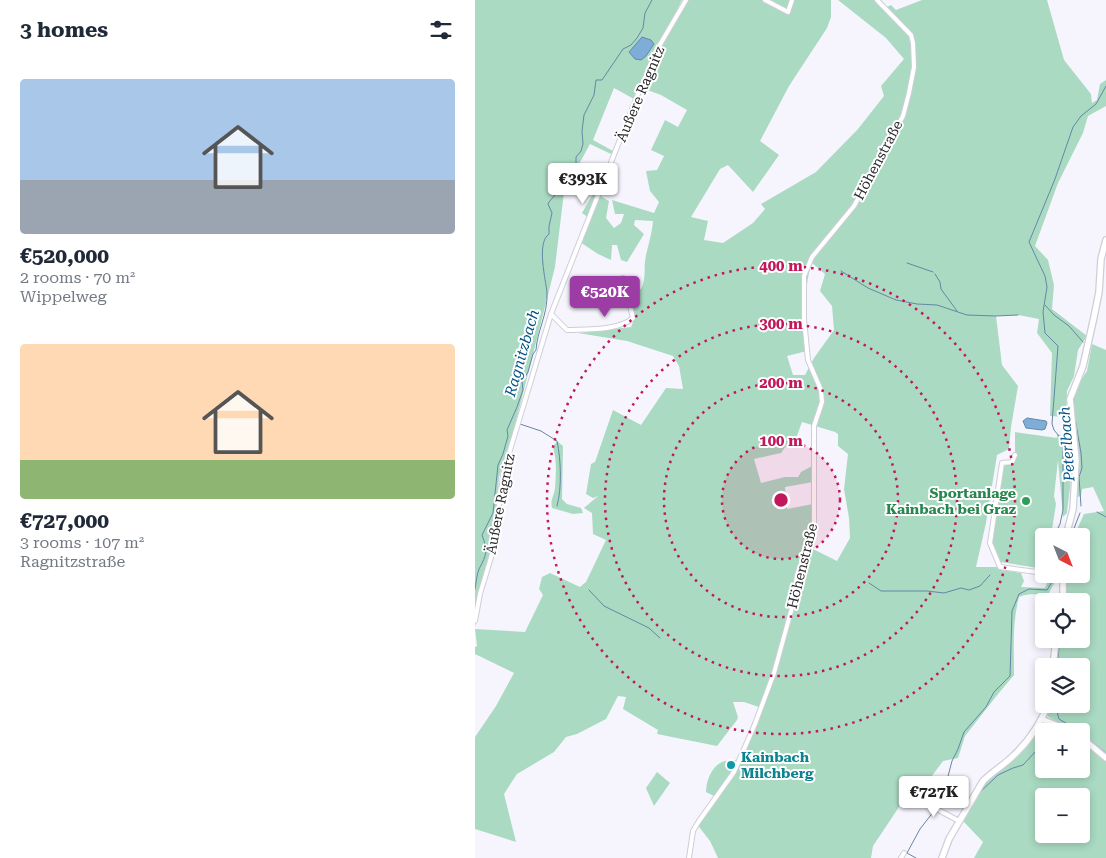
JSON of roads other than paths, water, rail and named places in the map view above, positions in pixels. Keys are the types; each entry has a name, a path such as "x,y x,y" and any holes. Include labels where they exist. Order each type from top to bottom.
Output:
{"main road":[{"path":"1068,528 1073,509 1077,461 1070,400 1083,366 1099,292 1101,259 1106,240"},
{"path":"942,858 949,839 983,781 1013,756 1024,744 1044,713"}],"street":[{"name":"Äußere Ragnitz","path":"475,621 491,554 504,470 551,314 642,85 658,48 686,0"},
{"path":"765,0 788,12 792,0"},
{"name":"Höhenstraße","path":"689,858 693,831 734,772 755,724 774,673 793,604 797,575 814,528 814,426 822,402 821,390 808,360 804,319 804,276 812,257 854,206 903,116 914,67 911,35 877,0"},
{"path":"551,314 567,330 616,327 628,323 633,318 623,278"},
{"path":"1015,455 1012,462 1001,463 990,543 1000,567 1035,572"},
{"path":"1041,719 1051,723"},
{"path":"1090,745 1106,758"},
{"path":"918,799 959,822"}],"water":[{"path":"642,37 651,40 654,44 641,60 635,59 629,52"},
{"path":"1027,418 1046,421 1045,429 1026,428 1023,421"}],"waterway":[{"name":"Ragnitzbach","path":"475,589 478,571 486,552 482,535 493,513 498,465 508,436 507,430 523,390 522,382 536,350 546,308 547,293 542,253 545,239 549,234 552,213 548,204 566,180 570,179 576,167 576,157 581,151 583,144 584,115 594,95 596,80 602,80 623,49 631,45 637,38 643,28 645,13 652,0"},
{"name":"Peterlbach","path":"1058,528 1063,510 1063,447 1065,443 1054,430 1052,424 1058,346 1045,333 1043,312 1047,287 1045,276 1029,242 1055,179 1073,127 1081,116 1096,104 1106,86"},
{"path":"907,263 933,272"},
{"path":"841,271 868,288 896,300 937,305 967,315 1018,315"},
{"path":"935,274 940,282 941,289 957,311"},
{"name":"Peterlbach","path":"1045,305 1054,315 1069,326 1083,342"},
{"name":"Peterlbach","path":"1086,364 1089,354"},
{"name":"Peterlbach","path":"1073,407 1074,396 1082,375"},
{"name":"Peterlbach","path":"1075,418 1081,453 1082,468 1079,477 1081,506"},
{"path":"520,424 541,431 557,441 560,474 560,491 557,506"},
{"path":"1097,512 1106,517"},
{"name":"Peterlbach","path":"1074,528 1080,513"},
{"path":"869,583 881,591 944,593 961,588 969,590 980,586 990,575"},
{"path":"938,807 952,761 964,732 986,707 994,692 1010,676 1012,611 1019,594 1029,589 1047,590 1051,583"},
{"name":"Peterlbach","path":"1066,593 1067,583"},
{"path":"589,590 604,606 649,628 660,638"},
{"name":"Peterlbach","path":"1058,658 1059,648"},
{"name":"Peterlbach","path":"1057,713 1059,719 1066,723"},
{"name":"Peterlbach","path":"1090,740 1106,753"},
{"path":"978,794 998,775 1023,765 1035,752"},
{"path":"916,858 907,853 920,829 934,811"}],"place":[{"name":"Sportanlage Kainbach bei Graz","path":"1026,501"},
{"name":"Kainbach Milchberg","path":"731,765"}]}
